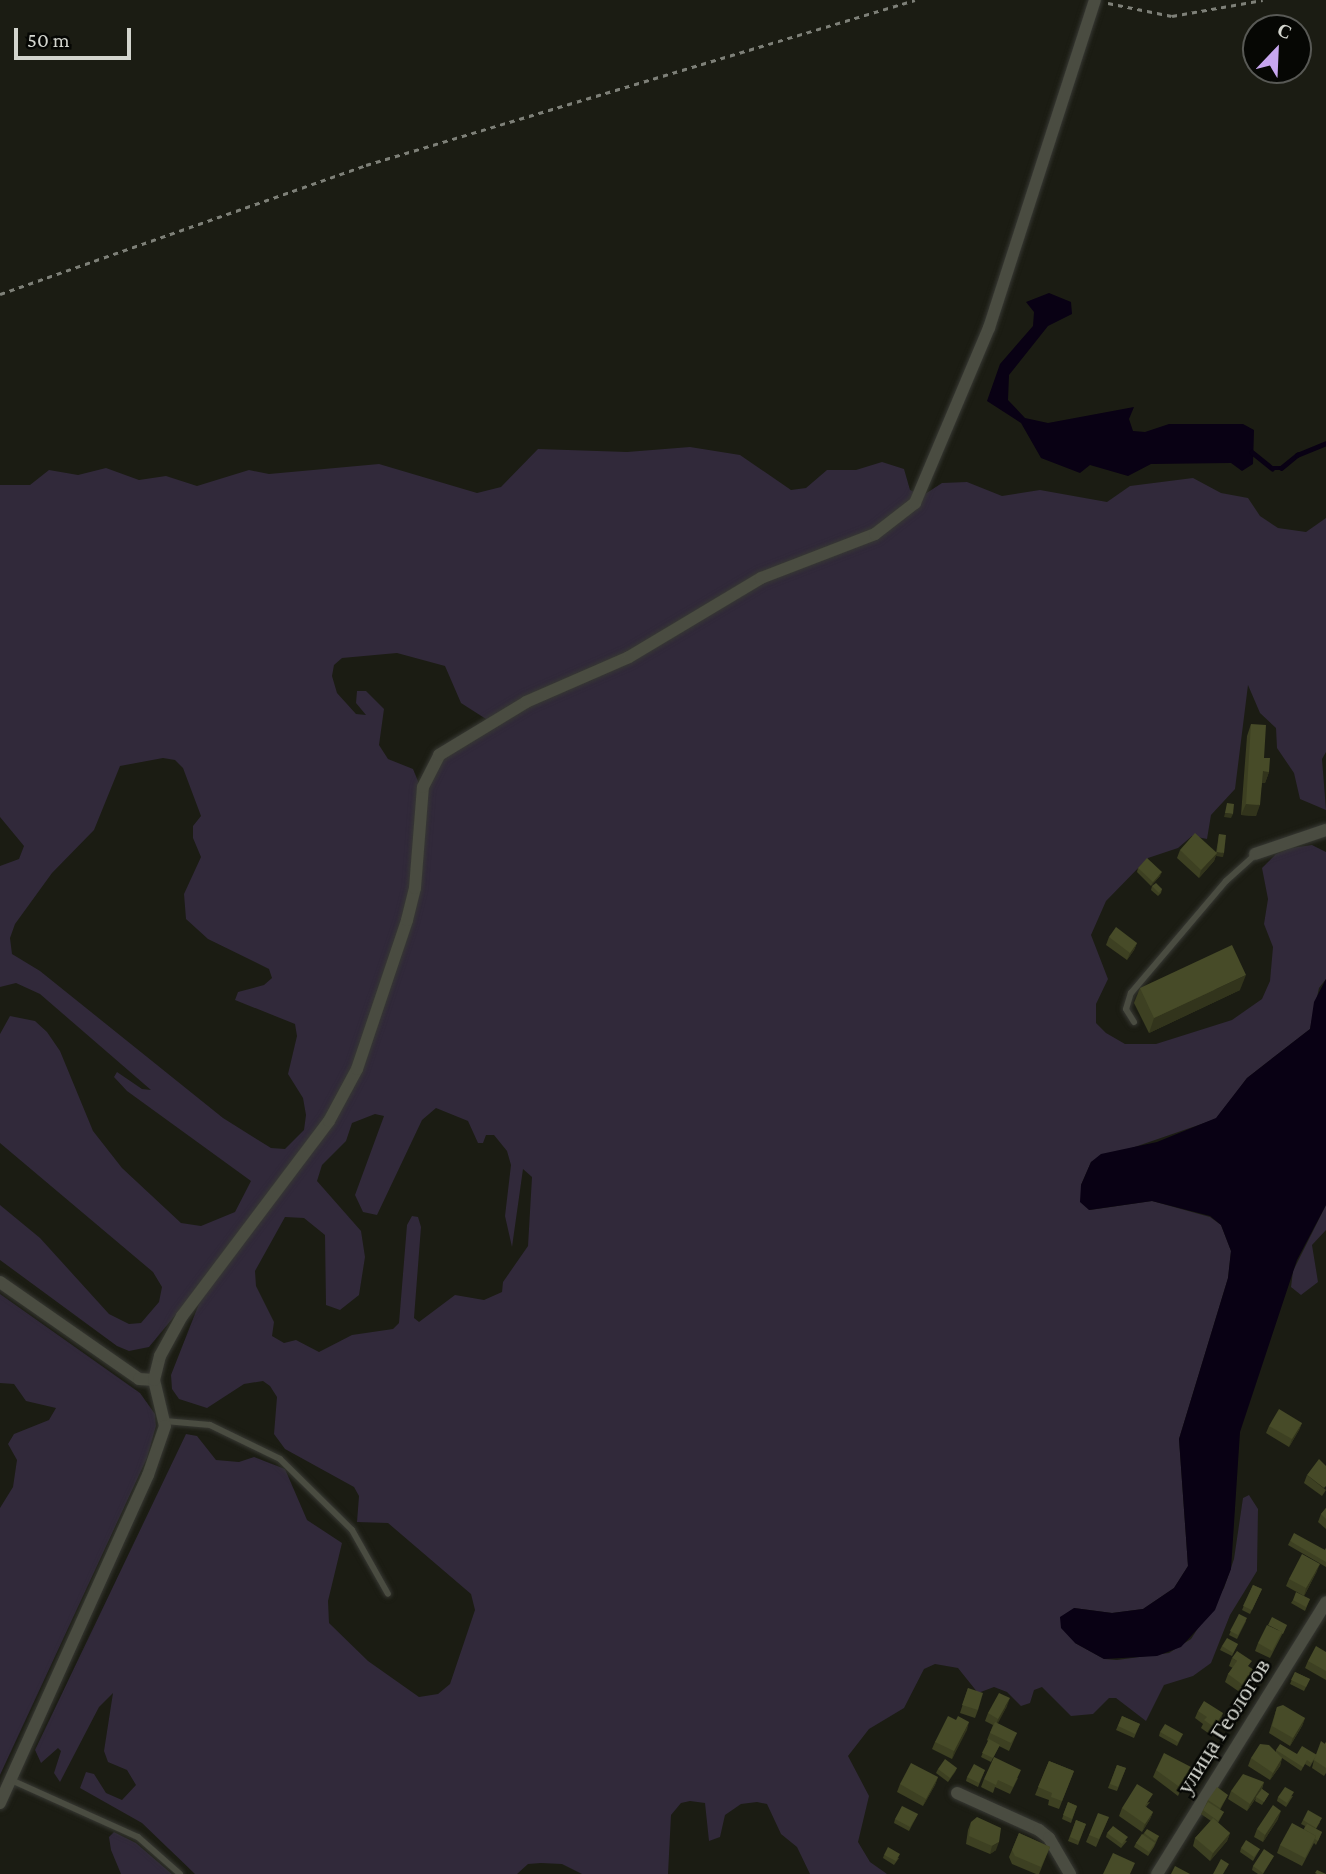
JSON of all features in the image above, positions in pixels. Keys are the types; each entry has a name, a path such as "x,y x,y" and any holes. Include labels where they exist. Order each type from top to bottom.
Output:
{"street":[{"path":"0,1803 164,1437 165,1421 154,1380 160,1356 182,1316 330,1121 357,1069 407,920 415,888 423,787 439,755 526,702 629,657 761,578 875,534 915,503 989,328 1096,0"},
{"path":"1255,855 1326,830"},
{"path":"0,1282 139,1379 154,1380"},
{"name":"улица Геологов","path":"1157,1874 1326,1602"},
{"path":"957,1793 1039,1830 1049,1838 1070,1874"}],"lane":[{"path":"1134,1022 1126,1009 1131,993 1226,881 1255,855"},
{"path":"165,1421 210,1425 280,1459 352,1530 388,1594"},
{"path":"11,1780 138,1837 180,1874"}],"path":[{"path":"0,294 366,165 915,0"},
{"path":"1096,0 1172,16 1263,0"}],"shaded area":[{"path":"1049,293 1071,302 1072,314 1048,326 1009,375 1008,400 1025,418 1048,423 1134,407 1129,419 1133,431 1145,432 1169,424 1243,424 1254,430 1253,464 1242,471 1231,463 1151,464 1128,476 1090,465 1080,473 1041,458 1021,423 987,401 1000,364 1033,326 1034,312 1026,302"},
{"path":"690,447 740,455 791,490 806,488 827,470 856,470 882,462 904,469 910,490 922,496 942,483 967,482 1002,496 1040,490 1107,502 1130,486 1193,478 1221,493 1248,498 1260,516 1278,528 1306,532 1326,518 1326,752 1322,759 1326,810 1300,799 1294,773 1277,748 1276,728 1260,713 1248,685 1235,789 1211,815 1207,839 1192,836 1178,848 1148,858 1106,901 1091,935 1108,979 1096,1004 1096,1023 1106,1033 1125,1044 1156,1044 1232,1020 1262,999 1270,981 1273,947 1264,924 1268,899 1262,868 1276,854 1291,848 1312,845 1326,852 1326,979 1319,988 1310,1029 1247,1078 1216,1119 1091,1162 1081,1185 1090,1210 1152,1201 1210,1217 1221,1225 1231,1251 1228,1278 1179,1439 1188,1566 1174,1588 1143,1609 1112,1613 1074,1608 1075,1643 1104,1659 1117,1660 1169,1653 1191,1639 1224,1588 1234,1559 1243,1498 1249,1495 1258,1509 1257,1571 1230,1615 1211,1663 1193,1676 1164,1685 1146,1721 1116,1698 1109,1698 1093,1714 1071,1716 1042,1687 1034,1690 1030,1703 1021,1706 1007,1692 994,1687 978,1693 958,1668 935,1664 924,1669 904,1708 869,1729 848,1756 869,1796 858,1842 870,1862 887,1874 810,1874 797,1847 781,1834 767,1804 757,1802 741,1804 725,1815 720,1837 709,1841 705,1803 690,1801 681,1803 671,1815 668,1874 582,1874 562,1864 541,1863 528,1864 517,1874 195,1874 142,1823 80,1788 86,1772 94,1774 106,1793 122,1800 136,1785 127,1770 108,1762 104,1751 113,1693 99,1707 60,1782 54,1773 61,1751 58,1748 41,1763 35,1750 186,1434 197,1436 216,1460 239,1462 254,1457 285,1469 307,1520 342,1543 328,1601 329,1623 368,1661 419,1697 438,1694 450,1684 475,1610 471,1594 388,1523 357,1522 359,1496 354,1487 285,1449 274,1434 277,1397 263,1381 244,1384 207,1408 179,1399 172,1389 171,1375 202,1296 187,1301 149,1347 129,1351 117,1346 0,1260 0,1205 40,1238 109,1314 129,1324 141,1323 159,1302 162,1287 153,1272 0,1143 0,1034 10,1016 35,1021 47,1032 60,1051 93,1131 122,1168 181,1223 201,1226 235,1212 251,1181 127,1091 114,1077 117,1072 142,1089 151,1090 40,994 16,983 0,987 0,866 19,859 24,846 0,817 0,485 30,485 49,470 78,475 106,468 139,480 166,476 197,486 249,470 269,474 379,464 477,493 501,487 538,449 627,452","holes":["397,653 445,666 461,703 486,719 487,724 443,757 420,786 413,769 388,759 379,745 384,709 366,691 357,691 356,703 366,715 356,714 337,693 332,676 334,665 342,658","163,758 175,760 183,768 201,816 193,826 193,838 201,857 184,894 186,919 208,939 269,969 272,978 264,985 238,992 235,1000 295,1024 297,1036 288,1074 303,1098 306,1115 304,1130 285,1149 271,1148 223,1118 40,971 12,954 10,938 15,924 52,873 94,830 120,766","436,1108 468,1121 478,1143 483,1143 486,1135 494,1135 507,1151 511,1165 505,1216 512,1247 523,1169 532,1177 528,1246 503,1282 502,1292 484,1300 455,1295 419,1322 414,1318 421,1227 418,1217 412,1216 407,1225 399,1323 393,1329 352,1335 319,1352 296,1340 284,1343 272,1336 274,1322 256,1286 255,1271 285,1217 304,1218 325,1235 326,1305 340,1310 359,1295 365,1257 361,1231 317,1181 322,1165 346,1141 352,1123 375,1114 384,1116 355,1195 363,1212 377,1215 422,1120"]},
{"path":"1326,979 1326,1205 1297,1260 1240,1432 1231,1569 1215,1610 1181,1647 1157,1656 1104,1659 1075,1643 1061,1628 1060,1617 1074,1608 1112,1613 1143,1609 1174,1588 1188,1566 1179,1439 1228,1278 1231,1251 1221,1225 1210,1216 1152,1201 1089,1210 1080,1202 1081,1185 1091,1162 1101,1154 1157,1142 1216,1118 1247,1078 1310,1029 1314,1002"},
{"path":"1326,1205 1326,1230 1312,1245 1318,1282 1301,1295 1291,1287 1293,1271"},
{"path":"0,1294 140,1393 155,1414 156,1426 147,1458 0,1775 0,1508 13,1487 17,1460 8,1444 14,1434 49,1420 56,1408 26,1401 14,1384 0,1383"},
{"path":"114,1832 136,1843 172,1874 121,1874 111,1850 109,1837"}],"building":[{"path":"1251,724 1266,725 1264,758 1270,758 1269,772 1263,771 1260,805 1246,804"},
{"path":"1227,803 1234,804 1233,814 1225,813"},
{"path":"1195,833 1217,853 1201,870 1180,850"},
{"path":"1219,834 1226,835 1224,853 1217,852"},
{"path":"1147,858 1162,872 1153,882 1138,868"},
{"path":"1156,883 1162,889 1159,893 1152,886"},
{"path":"1116,927 1137,943 1130,953 1109,937"},
{"path":"1232,945 1246,975 1154,1018 1140,988"},
{"path":"1279,1409 1302,1423 1292,1439 1269,1426"},
{"path":"1319,1459 1326,1466 1324,1488 1307,1475"},
{"path":"1294,1533 1325,1550 1326,1548 1326,1562 1290,1541"},
{"path":"1302,1554 1320,1564 1306,1588 1289,1579"},
{"path":"1253,1585 1262,1589 1252,1610 1243,1606"},
{"path":"1296,1592 1310,1599 1306,1607 1293,1600"},
{"path":"1239,1614 1247,1618 1238,1635 1230,1631"},
{"path":"1272,1617 1287,1625 1283,1634 1268,1625"},
{"path":"1267,1625 1282,1632 1272,1651 1258,1643"},
{"path":"1227,1638 1238,1644 1233,1653 1222,1646"},
{"path":"1316,1646 1326,1652 1326,1671 1308,1661"},
{"path":"1237,1651 1252,1661 1248,1666 1257,1672 1247,1688 1228,1674 1237,1661 1232,1658"},
{"path":"1295,1672 1310,1679 1306,1687 1291,1680"},
{"path":"968,1688 983,1693 978,1710 962,1705"},
{"path":"999,1693 1010,1698 998,1719 988,1713"},
{"path":"1204,1701 1223,1713 1214,1727 1204,1720 1207,1717 1198,1711"},
{"path":"1283,1705 1305,1718 1293,1738 1272,1726 1277,1707"},
{"path":"948,1716 956,1720 958,1716 969,1722 954,1751 935,1742"},
{"path":"1122,1716 1140,1724 1135,1734 1118,1726"},
{"path":"995,1722 1017,1733 1011,1743 990,1733"},
{"path":"1165,1724 1183,1734 1178,1742 1160,1732"},
{"path":"989,1739 1000,1745 993,1758 982,1753"},
{"path":"1321,1741 1325,1744 1326,1742 1326,1768 1314,1760"},
{"path":"1260,1744 1269,1745 1282,1758 1273,1773 1251,1758"},
{"path":"1280,1744 1297,1754 1302,1746 1317,1755 1311,1763 1307,1760 1303,1767 1276,1750"},
{"path":"1164,1753 1191,1767 1181,1788 1156,1770"},
{"path":"994,1757 1021,1770 1013,1787 998,1780 996,1785 984,1779"},
{"path":"945,1759 957,1768 950,1778 938,1769"},
{"path":"1049,1761 1074,1771 1062,1801 1038,1787"},
{"path":"911,1763 938,1777 926,1799 900,1784"},
{"path":"974,1764 985,1770 979,1783 967,1777"},
{"path":"1117,1765 1126,1768 1118,1787 1110,1784"},
{"path":"1243,1774 1264,1782 1250,1804 1231,1791"},
{"path":"1137,1784 1153,1794 1145,1806 1153,1812 1145,1824 1122,1808"},
{"path":"1217,1787 1228,1795 1220,1808 1208,1800"},
{"path":"1285,1787 1294,1792 1287,1803 1278,1797"},
{"path":"1262,1789 1269,1794 1264,1802 1256,1797"},
{"path":"1068,1802 1077,1806 1072,1819 1063,1815"},
{"path":"1208,1802 1224,1812 1218,1821 1203,1810"},
{"path":"1273,1805 1281,1811 1265,1835 1257,1829"},
{"path":"902,1806 918,1814 910,1827 895,1819"},
{"path":"1308,1810 1322,1818 1316,1828 1303,1820"},
{"path":"1098,1813 1109,1817 1099,1839 1089,1835"},
{"path":"977,1817 1001,1828 999,1842 992,1846 969,1836 971,1822"},
{"path":"1213,1818 1230,1833 1213,1853 1195,1838"},
{"path":"1076,1820 1086,1824 1079,1841 1070,1837"},
{"path":"1292,1823 1316,1836 1305,1858 1280,1845"},
{"path":"1307,1824 1322,1832 1318,1841 1316,1836 1304,1829"},
{"path":"1113,1826 1128,1837 1122,1844 1107,1833"},
{"path":"1147,1829 1159,1836 1155,1841 1144,1833"},
{"path":"1019,1833 1050,1847 1041,1867 1015,1856 1012,1850"},
{"path":"1142,1834 1155,1843 1149,1852 1136,1843"},
{"path":"1246,1840 1260,1849 1254,1857 1241,1848"},
{"path":"888,1847 900,1854 896,1861 884,1855"},
{"path":"1264,1849 1274,1856 1263,1873 1253,1866"},
{"path":"1113,1853 1135,1863 1130,1874 1103,1874"},
{"path":"1221,1859 1229,1864 1223,1874 1213,1874"},
{"path":"1175,1866 1190,1874 1171,1874"}],"waterway":[{"path":"1252,452 1272,468 1281,468 1297,455 1326,443"}]}
